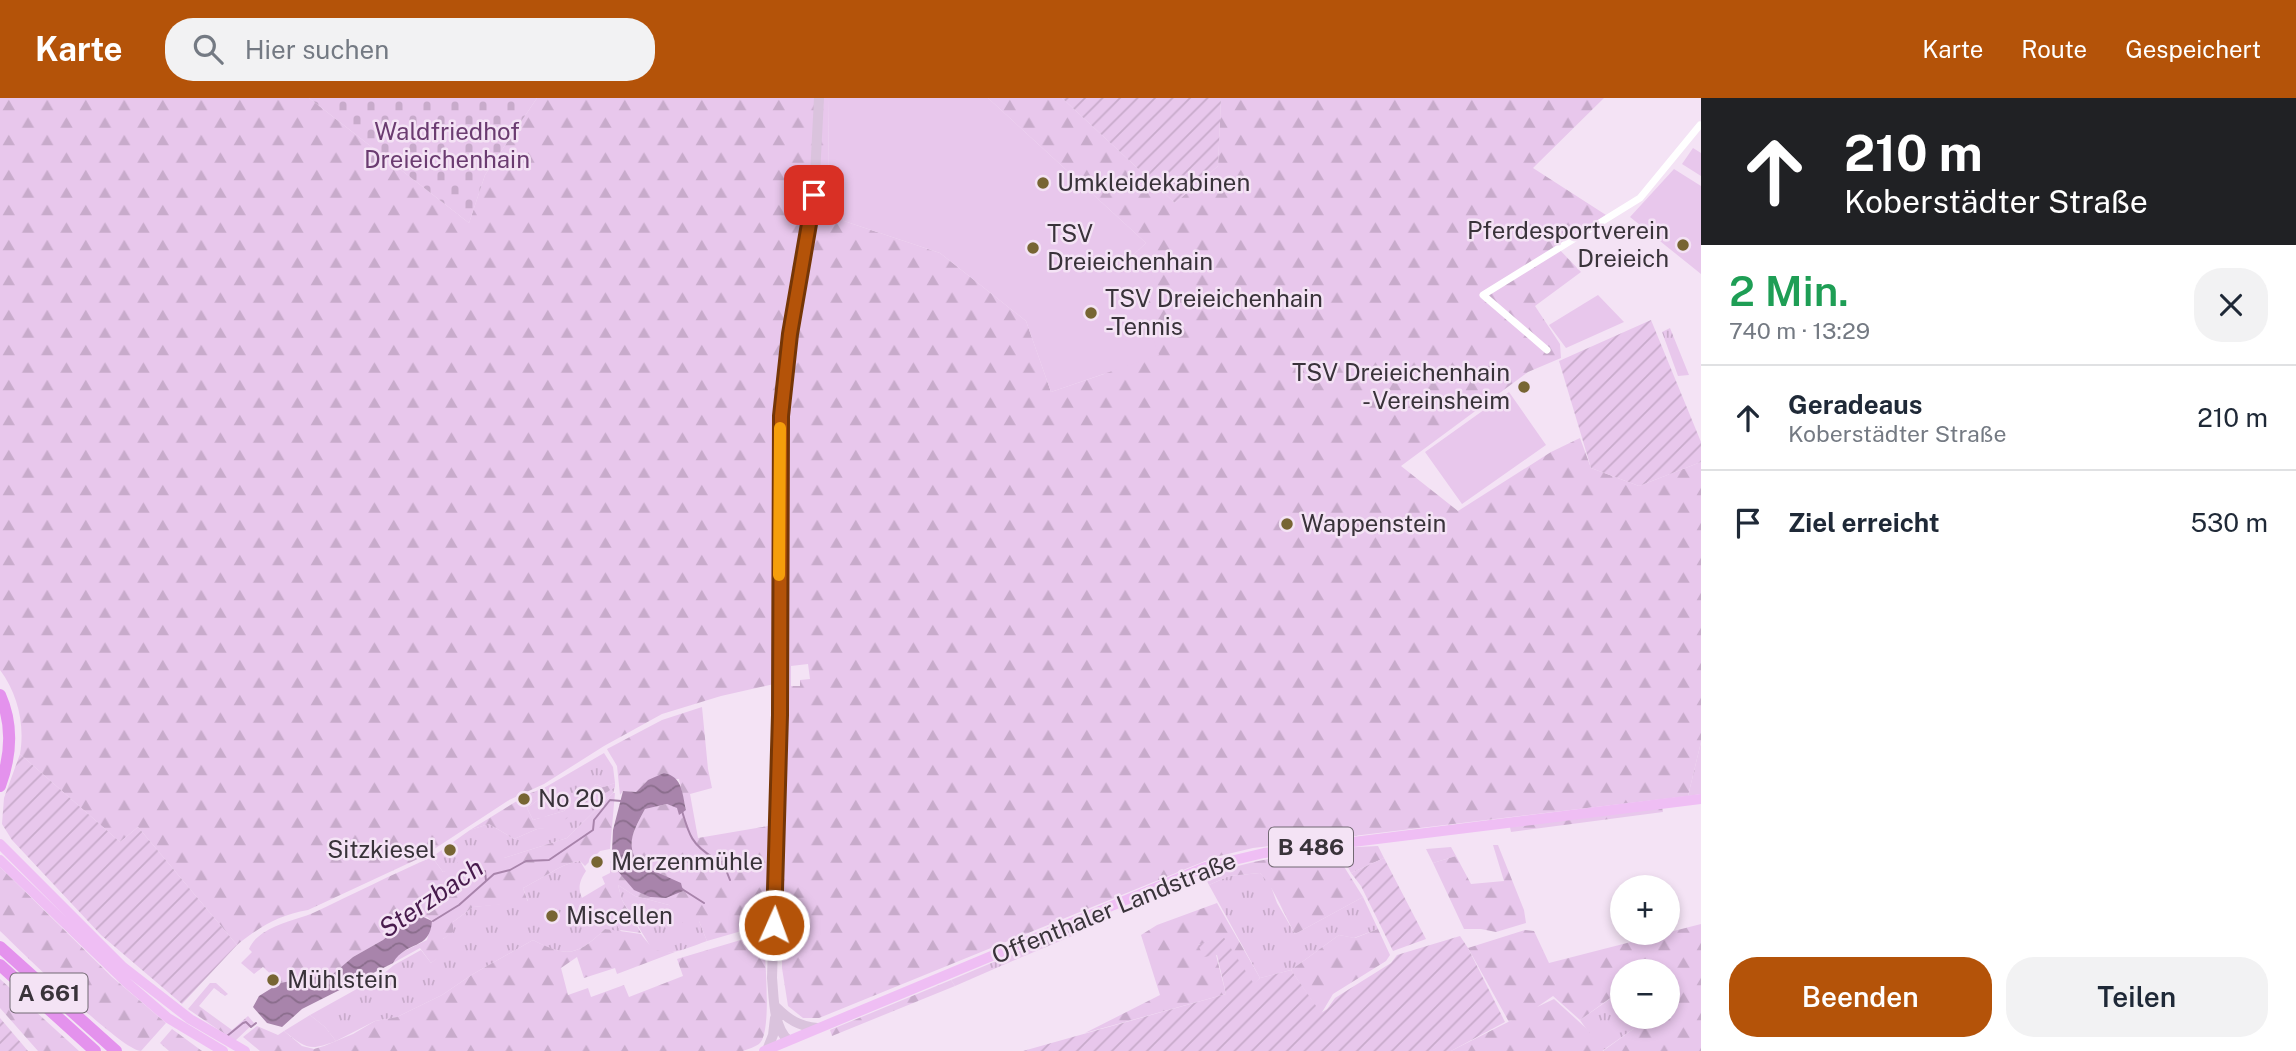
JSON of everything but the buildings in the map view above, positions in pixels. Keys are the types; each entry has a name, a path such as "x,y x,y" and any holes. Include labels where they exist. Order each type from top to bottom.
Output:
{"highway":[{"path":"0,695 9,722 8,755 0,786"},
{"path":"0,768 8,755"},
{"name":"A 661","path":"0,947 95,1045"},
{"name":"A 661","path":"0,965 95,1045 116,1051"}],"main road":[{"name":"Offenthaler Landstraße","path":"765,1051 1205,867 1236,858 1695,800"},
{"path":"0,844 171,1012 181,1027 223,1051"},
{"path":"0,860 126,982 171,1012 190,1019 245,1051"}],"street":[{"path":"765,1051 773,1035 776,1007 772,978 780,715 781,416 790,334 814,195 819,98"},
{"path":"1547,350 1483,295 1640,198 1700,125"},
{"path":"776,1007 791,1021 817,1027"},
{"path":"776,1007 787,1024 788,1040"}],"green space":[{"path":"0,98 309,98 469,223 485,175 537,98 828,98 829,179 844,221 940,253 1026,321 1051,392 1104,374 1125,341 1122,324 1132,256 1146,243 988,98 1062,98 1175,203 1218,166 1221,98 1604,98 1533,168 1606,215 1557,247 1581,272 1535,306 1560,344 1561,358 1528,372 1401,466 1458,511 1551,452 1580,438 1591,468 1639,486 1701,462 1701,742 1688,796 1253,848 1215,857 819,1018 803,1018 788,1006 782,968 785,688 774,684 721,696 662,714 544,784 509,800 422,857 308,910 270,923 237,945 138,827 120,842 20,754 22,732 19,710 0,670","holes":["808,664 810,679 800,680 800,686 791,686 791,666"]},
{"name":"Waldfriedhof Dreieichenhain","path":"309,98 537,98 485,175 469,223"},
{"name":"TSV Dreieichenhain","path":"828,98 988,98 1146,243 1132,256 1155,278 1138,319 1122,324 1126,341 1151,333 1159,355 1051,392 1026,321 940,253 844,221 829,179"},
{"path":"1062,98 1221,98 1218,166 1175,203"},
{"path":"1693,148 1701,153 1701,176 1682,164"},
{"name":"Pferdesportverein Dreieich","path":"1674,169 1701,186 1701,274 1630,217"},
{"path":"1598,295 1624,322 1566,348 1549,325"},
{"path":"1651,320 1701,442 1701,462 1639,486 1591,468 1559,361"},
{"path":"1670,328 1689,375 1678,376 1662,332"},
{"path":"1509,392 1546,445 1462,504 1425,452"},
{"path":"702,707 712,788 690,794 698,838 774,825 769,923 707,941 699,921 676,923 674,910 669,905 635,896 618,885 622,900 641,933 620,930 610,914 601,913 597,918 580,899 605,884 602,877 610,873 611,857 616,869 653,871 640,868 631,845 645,809 667,804 686,810 679,779 648,780 636,792 623,791 620,795 617,766 607,749 662,720"},
{"path":"1701,742 1701,794 1688,796"},
{"path":"604,753 613,767 615,783 604,787 596,784 564,811 533,820 527,808 542,797 544,788"},
{"path":"20,754 120,842 138,827 237,945 182,1004 101,935 12,840 2,824 4,798"},
{"path":"615,783 615,787 552,828 537,829 514,839 489,824 470,830 528,794 544,788 542,797 527,808 533,820 564,811 596,784 604,787"},
{"path":"615,787 613,793 567,838 504,858 443,872 432,857 470,830 489,824 514,839 537,829 552,827"},
{"path":"566,788 573,801 541,819 534,806"},
{"path":"613,793 610,849 600,851 585,866 580,861 574,862 523,888 528,902 473,907 453,922 453,932 443,939 449,950 431,963 420,948 393,963 398,954 427,940 432,921 427,917 400,925 383,940 353,957 334,973 280,983 263,967 254,974 241,963 252,952 249,949 254,940 269,929 313,913 432,857 443,872 456,867 459,858 485,848 504,858 567,838"},
{"path":"1662,807 1663,812 1511,832 1510,827"},
{"path":"1493,845 1498,845 1524,910 1526,923 1496,932 1464,929 1433,863 1456,856 1471,884 1504,881"},
{"path":"1378,846 1384,858 1351,873 1338,848"},
{"path":"1451,847 1456,856 1433,863 1426,849"},
{"path":"1333,849 1363,897 1295,934 1260,873 1229,876 1209,885 1204,876 1268,859"},
{"path":"1384,858 1426,939 1393,951 1361,886 1351,873"},
{"path":"580,861 586,871 580,885 581,896 598,918 601,913 610,914 622,933 605,929 587,945 563,952 533,940 442,995 397,1017 375,1021 336,1041 325,1027 310,1015 421,950 431,963 443,953 443,939 452,932 453,922 473,907 528,901 523,888 559,868"},
{"path":"0,867 112,977 166,1023 141,1051 130,1047 93,1018 0,931"},
{"path":"1260,873 1270,884 1277,903 1295,934 1363,897 1378,929 1354,938 1339,935 1291,970 1260,978 1209,885 1229,876"},
{"path":"618,885 635,896 669,905 699,921 707,941 673,952 652,949 622,900"},
{"path":"1217,903 1260,978 1254,985 1223,937 1198,945 1216,955 1226,994 1085,1033 1160,995 1141,935 1157,925"},
{"path":"1701,924 1701,1051 1451,1051 1509,1022 1468,948 1525,930 1534,931 1549,963 1619,945 1680,945 1680,929"},
{"path":"1073,928 1077,934 1010,962 1008,956"},
{"path":"605,929 641,934 655,949 675,952 617,974 615,968 584,978 577,957 561,968 568,995 588,988 591,997 624,985 629,997 683,976 677,959 764,933 767,1009 766,1025 759,1044 743,1051 260,1051 243,1037 257,1026 278,1035 284,1031 302,1046 314,1049 353,1034 375,1021 397,1017 442,995 533,940 555,950 572,951 587,945"},
{"path":"1378,929 1390,955 1386,961 1333,994 1321,1014 1291,970 1339,935 1355,938"},
{"path":"1223,936 1254,984 1260,978 1291,970 1321,1013 1335,998 1391,963 1397,955 1460,936 1505,1022 1451,1051 1023,1051 1226,994 1217,955 1204,957 1198,945"},
{"path":"1008,956 1010,962 955,986 951,980"},
{"path":"0,979 79,1051 38,1051 0,1008"},
{"path":"951,980 955,986 832,1036 830,1030"},
{"path":"210,983 216,983 228,994 225,996 214,988 199,1006 232,1030 248,1016 254,1023 235,1041 188,1009"},
{"path":"1610,999 1610,1029 1633,1029 1602,1051 1580,1020"},
{"path":"310,1015 325,1027 336,1041 320,1046 308,1046 284,1031"},
{"path":"0,1018 28,1051 0,1051"},
{"path":"172,1029 202,1051 169,1051 160,1043"}],"water":[{"path":"664,773 678,782 686,810 679,815 677,808 667,804 645,809 634,832 632,845 641,868 681,883 683,891 666,898 650,897 634,890 616,869 612,851 613,830 623,791 636,792 648,780"},
{"path":"421,916 432,921 427,937 422,941 404,951 393,963 302,1009 282,1027 267,1023 253,1007 259,996 280,983 334,973 353,957 383,940 400,925"}],"waterway":[{"name":"Sterzbach","path":"433,921 459,905 494,874 510,870 526,861 549,860 593,830 594,820 610,800 621,801"},
{"path":"682,811 689,833 696,844 723,865 734,867"},
{"path":"721,862 730,860"},
{"path":"724,865 730,880"},
{"path":"485,871 486,881"},
{"path":"682,889 704,903"},
{"name":"Sterzbach","path":"227,1036 243,1023 246,1022 251,1027 256,1023"}],"slow traffic":[{"path":"779,575 780,428"}],"place":[{"name":"Umkleidekabinen","path":"1043,183"},
{"name":"Pferdesportverein Dreieich","path":"1683,245"},
{"name":"TSV Dreieichenhain","path":"1033,248"},
{"name":"TSV Dreieichenhain -Tennis","path":"1091,313"},
{"name":"TSV Dreieichenhain - Vereinsheim","path":"1524,387"},
{"name":"Wappenstein","path":"1287,524"},
{"name":"No 20","path":"524,799"},
{"name":"Sitzkiesel","path":"450,850"},
{"name":"Merzenmühle","path":"597,862"},
{"name":"Miscellen","path":"552,916"},
{"name":"Mühlstein","path":"273,980"}],"route":[{"path":"774,925 780,715 781,416 790,334 814,195"}]}
